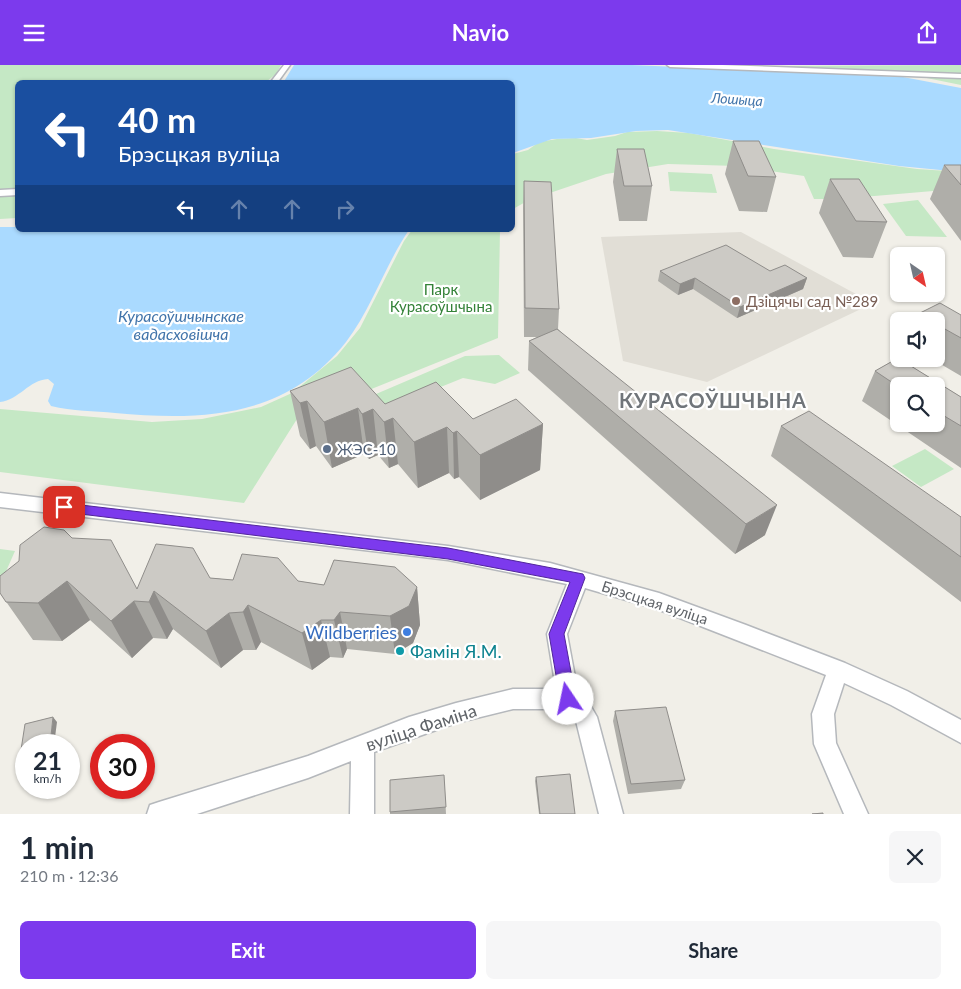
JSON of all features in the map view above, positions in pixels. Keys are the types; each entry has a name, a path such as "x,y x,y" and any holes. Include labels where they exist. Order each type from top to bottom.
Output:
{"street":[{"path":"276,80 287,65"},
{"path":"670,65 961,76"},
{"path":"0,193 15,192"},
{"name":"Брэсцкая вуліца","path":"0,500 448,553 578,578 659,601 838,669 899,698 961,732"},
{"path":"578,578 556,634 568,699 578,705 586,717 611,814"},
{"path":"838,669 824,714 825,744 856,814"},
{"name":"вуліца Фаміна","path":"159,814 308,767 409,728 456,713 513,699 568,699"},
{"path":"362,814 363,746"}],"shaded area":[{"name":"Дзіцячы сад №289","path":"741,232 856,294 863,308 707,382 623,361 601,237"}],"green space":[{"path":"0,65 281,65 276,74 268,80 15,80 15,218 0,219"},
{"path":"961,65 961,85 902,73 775,66"},
{"path":"627,132 689,133 774,149 917,169 948,171 945,190 839,199 814,199 804,176 737,166 668,164 606,174 529,200 515,208 515,153 528,150 539,142 576,138 587,140 615,136"},
{"path":"668,172 712,174 717,193 670,191"},
{"path":"918,200 947,237 906,236 883,204"},
{"name":"Парк Курасоўшчына","path":"411,232 500,232 498,338 297,419 244,503 0,472 0,409 152,422 202,419 261,407 292,393 337,356 360,328 404,241"},
{"path":"499,355 520,373 495,384 463,378 391,407 369,397 465,356"},
{"path":"925,449 954,469 921,487 892,466"},
{"path":"0,549 15,551 0,585"}],"water":[{"name":"Лошыца","path":"294,65 632,65 903,77 961,88 961,172 899,166 668,130 636,131 591,138 552,139 515,152 515,80 285,80"},
{"name":"Курасоўшчынскае вадасховішча","path":"0,227 15,227 15,232 408,232 400,243 371,301 346,342 322,367 297,386 270,400 241,409 211,414 180,416 83,411 51,406 48,401 54,384 48,379 41,380 13,398 0,402"}],"building":[{"path":"733,141 759,141 776,177 748,176"},
{"path":"617,149 644,149 652,186 624,186"},
{"path":"944,165 961,165 961,185"},
{"path":"830,179 859,179 887,222 856,221"},
{"path":"524,181 551,182 559,309 525,308"},
{"path":"726,245 770,271 785,265 807,278 740,307 695,278 680,284 660,271"},
{"path":"940,303 961,315 961,338 945,329 945,312 922,312"},
{"path":"557,329 777,505 746,524 529,341"},
{"path":"890,363 890,367 913,367 929,377 890,377 890,381 875,371"},
{"path":"351,367 385,404 436,382 473,419 516,399 543,424 480,455 457,431 453,433 447,427 414,442 393,418 384,422 373,409 362,414 358,408 324,422 307,401 300,403 290,391"},
{"path":"945,387 961,397 961,426 945,416"},
{"path":"809,411 961,517 961,557 781,426"},
{"path":"44,527 64,530 72,538 111,540 137,589 156,544 193,548 210,578 233,580 242,554 278,558 298,581 324,585 334,560 395,567 417,587 409,606 390,616 340,612 334,620 321,620 302,633 248,605 243,612 229,613 206,631 154,591 149,602 134,601 111,621 67,581 38,603 6,602 0,593 0,576 19,561 20,545"},
{"path":"666,707 685,780 631,784 615,711"},
{"path":"53,717 51,734 23,734 25,724"},
{"path":"570,774 575,814 540,814 536,777"},
{"path":"444,775 446,807 390,812 390,780"}],"place":[{"name":"Дзіцячы сад №289","path":"736,301"},
{"name":"ЖЭС-10","path":"327,449"},
{"name":"Wildberries","path":"407,632"},
{"name":"Фамін Я.М.","path":"400,651"}],"district":[{"name":"КУРАСОЎШЧЫНА","path":"713,400"}],"route":[{"path":"64,507 448,553 550,571 578,578 564,618 556,634 568,699"}]}
